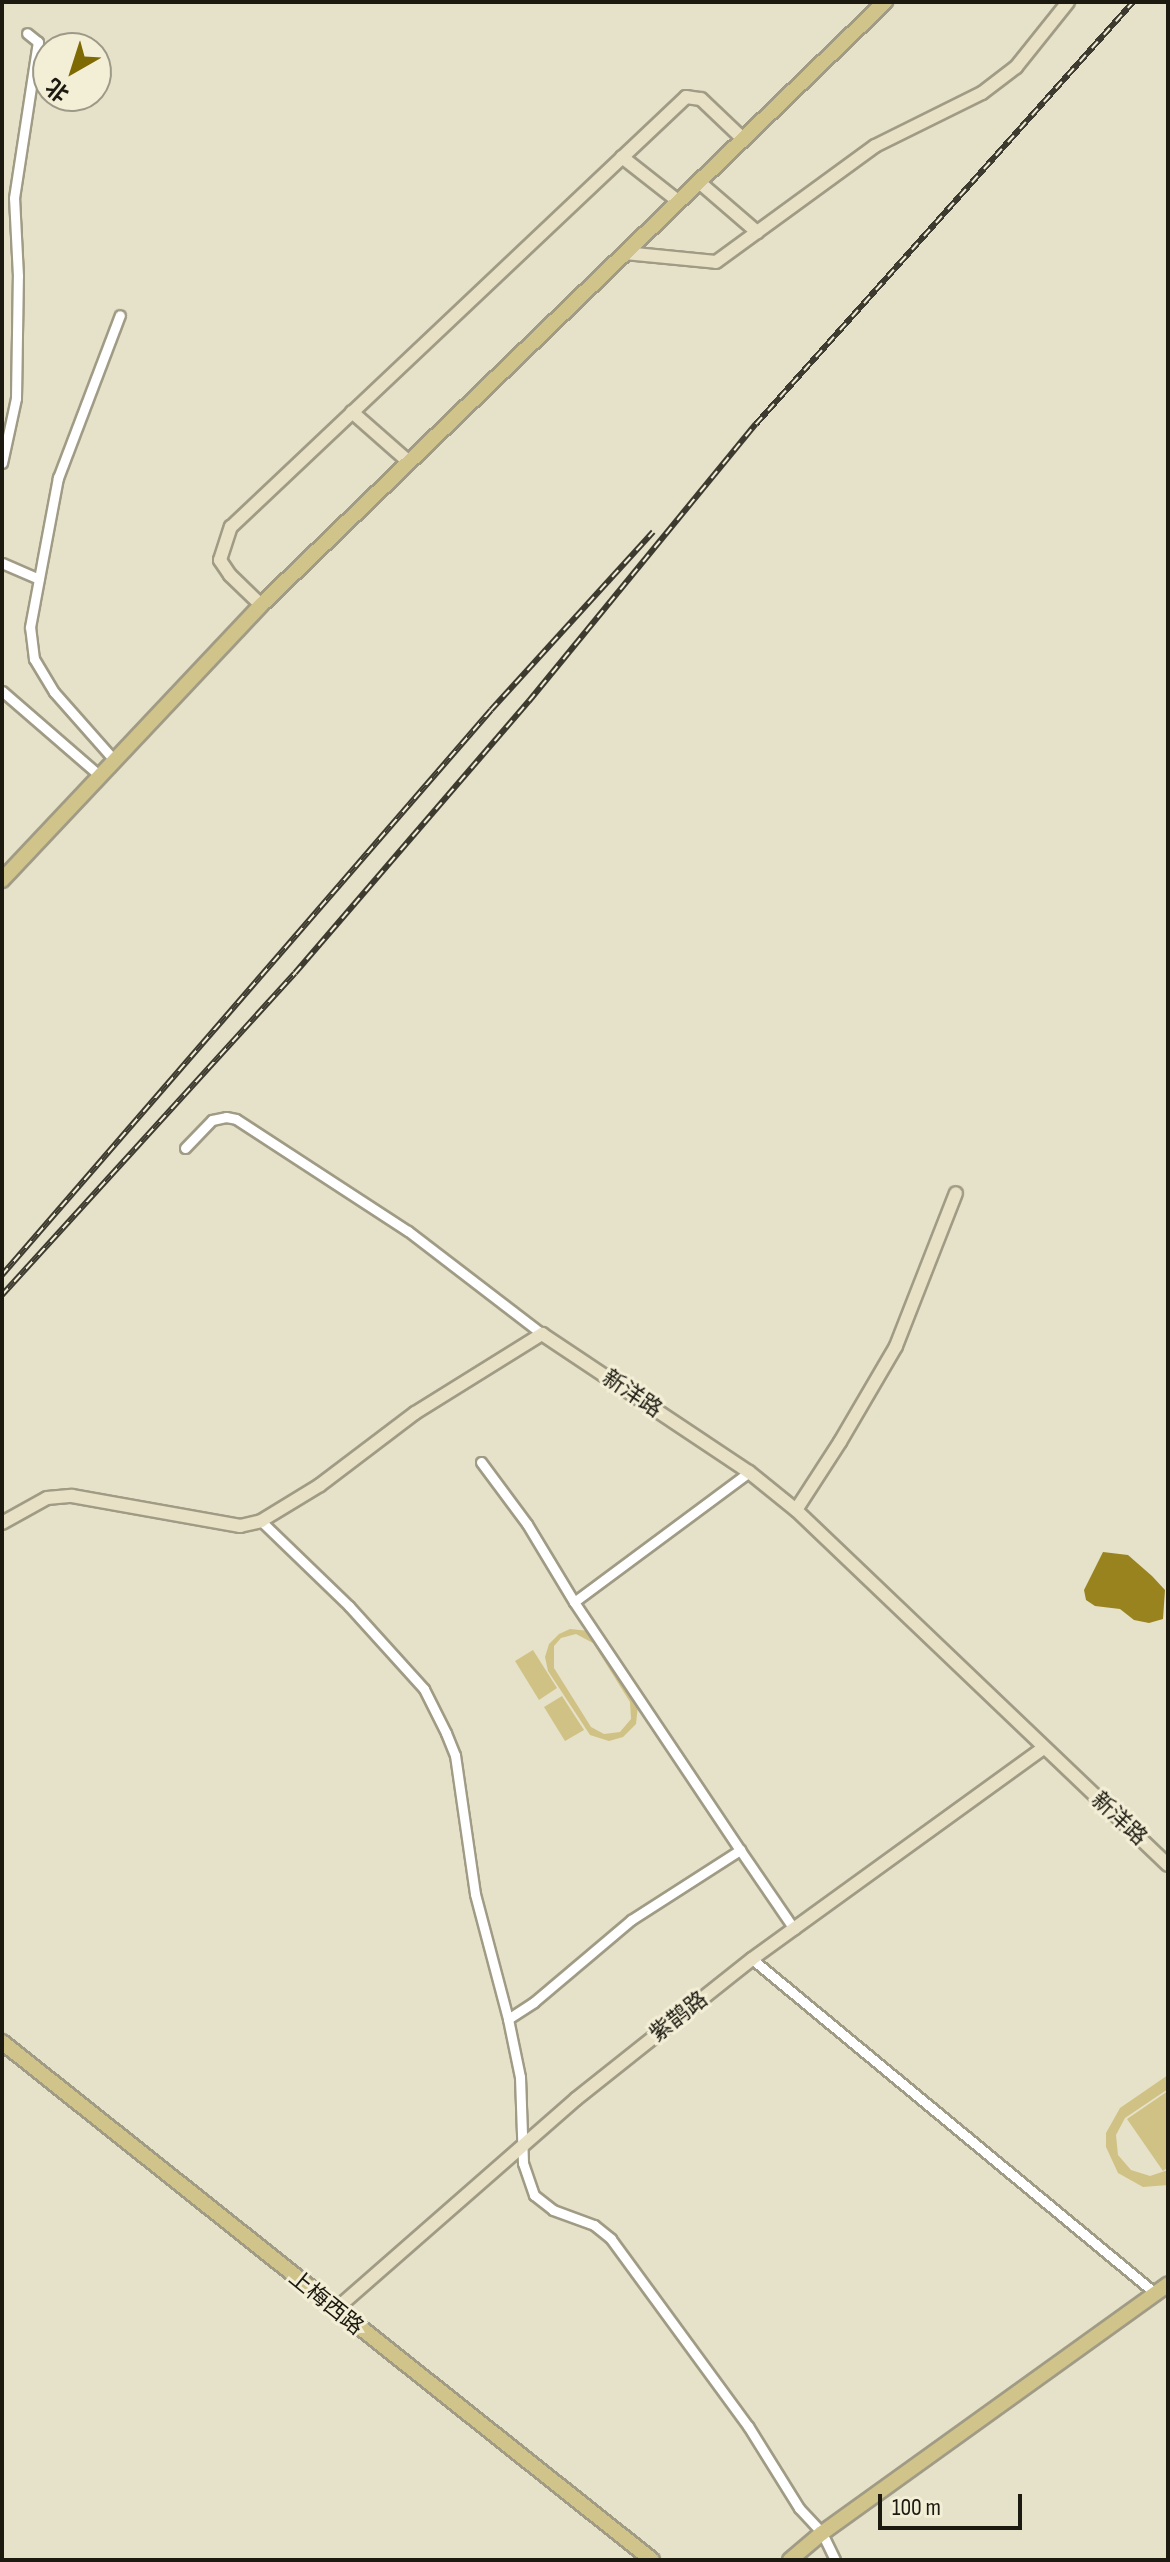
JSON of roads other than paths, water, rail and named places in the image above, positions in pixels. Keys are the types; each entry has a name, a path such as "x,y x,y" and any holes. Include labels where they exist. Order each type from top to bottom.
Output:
{"main road":[{"path":"2,880 261,605 885,2"},
{"name":"上梅西路","path":"2,2042 652,2560"},
{"path":"790,2560 822,2533 1168,2284"}],"street":[{"path":"625,253 716,262 875,146 982,93 1016,67 1068,2"},
{"path":"2,463 16,398 18,276 14,198 38,42 27,33"},
{"path":"261,605 230,575 220,560 231,527 686,97 701,99 743,139"},
{"path":"622,157 678,201"},
{"path":"699,182 757,232"},
{"path":"115,761 54,692 34,659 30,627 58,478 120,315"},
{"path":"352,412 409,462"},
{"path":"2,563 39,579"},
{"path":"2,691 100,776"},
{"path":"2,1523 47,1498 72,1496 240,1526 261,1521 320,1485 415,1413 542,1334 408,1231 236,1119 226,1117 212,1120 185,1148"},
{"path":"796,1510 896,1346 956,1193"},
{"name":"新洋路","path":"542,1334 749,1472 796,1510 1168,1865"},
{"path":"481,1462 527,1524 574,1602 794,1929"},
{"path":"574,1602 749,1472"},
{"path":"261,1521 349,1606 424,1689 455,1755 475,1894 520,2077 521,2146 534,2195 553,2210 594,2225 611,2239 748,2426 799,2508 822,2533 835,2560"},
{"name":"紫鹊路","path":"335,2310 521,2146 752,1959 1044,1748"},
{"path":"508,2019 534,2002 631,1920 740,1850"},
{"path":"752,1959 1155,2293"}],"railway":[{"path":"2,1295 295,973 529,701 756,424 1133,2"},
{"path":"2,1275 491,710 653,532"}]}
